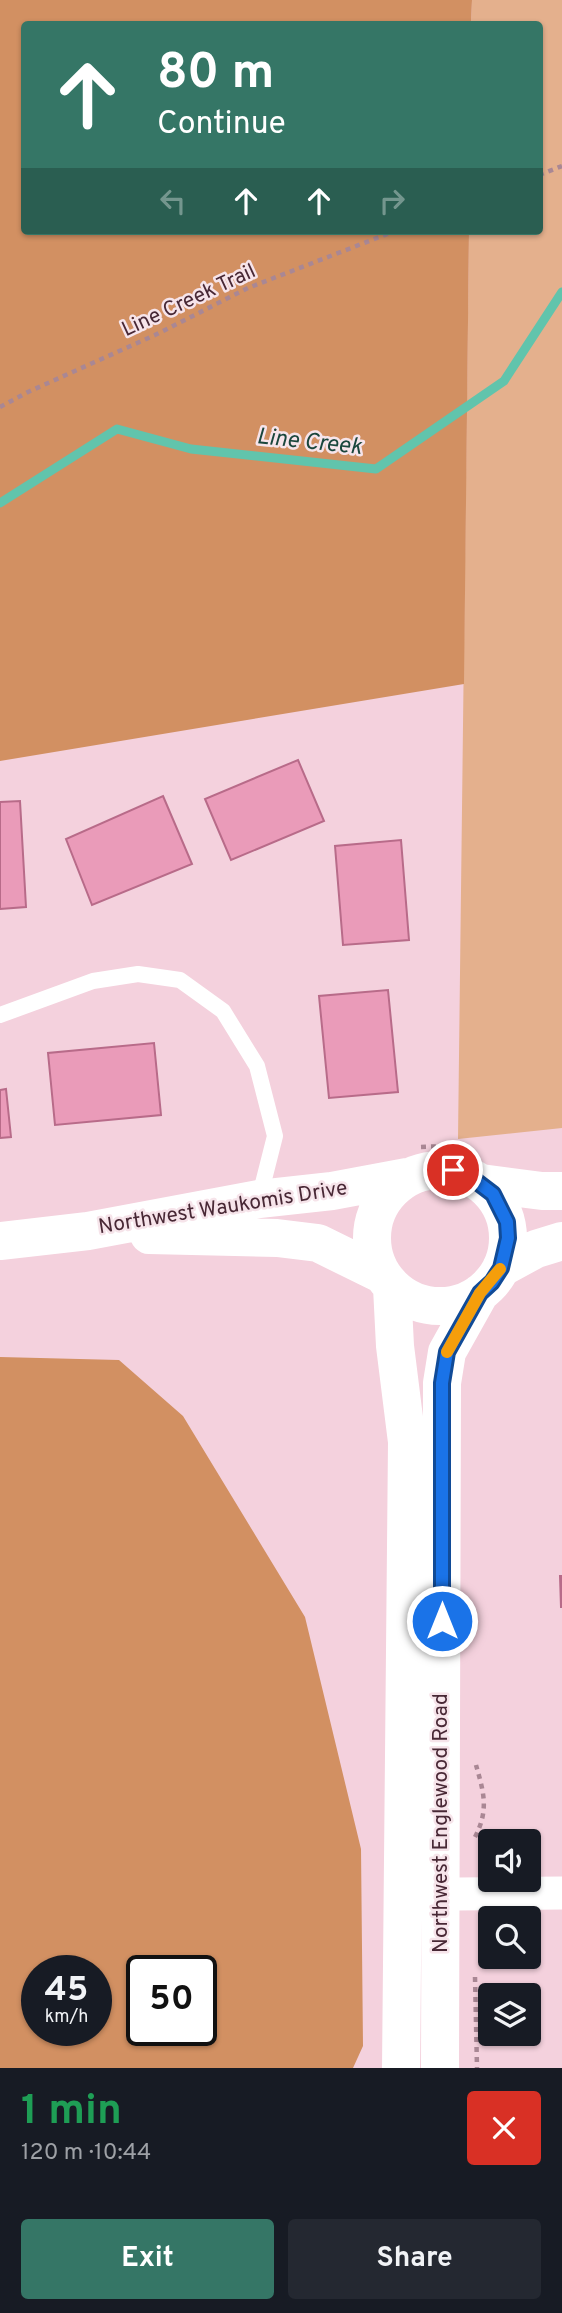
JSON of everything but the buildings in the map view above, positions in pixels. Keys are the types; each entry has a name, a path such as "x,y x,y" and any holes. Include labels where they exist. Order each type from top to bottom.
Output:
{"main road":[{"path":"491,1281 507,1246 507,1222 493,1194 481,1183 453,1170 422,1171 407,1177 384,1198 372,1227 374,1259 386,1280 411,1300 435,1306 451,1306 466,1301 536,1249 562,1241"},
{"name":"Northwest Waukomis Drive","path":"88,1231 259,1199 332,1191 407,1177"},
{"path":"481,1183 562,1191"},
{"name":"Northwest Waukomis Drive","path":"88,1231 180,1237 277,1238 318,1243 386,1280"},
{"path":"0,1241 88,1231"},
{"name":"Northwest Englewood Road","path":"386,1280 407,1442 401,2068"},
{"name":"Northwest Englewood Road","path":"440,2068 442,1383 447,1352 491,1281"}],"street":[{"path":"401,1891 562,1893"}],"lane":[{"path":"0,1015 93,981 138,974 180,980 223,1011 257,1066 275,1136 259,1199"}],"path":[{"path":"543,173 562,166"},
{"name":"Line Creek Trail","path":"0,407 177,325 248,288 385,235"}],"shaded area":[{"path":"0,0 472,0 471,21 21,21 21,235 469,235 464,684 0,761"},
{"path":"472,0 562,0 562,1128 458,1139 469,235 543,235 543,21 471,21"},
{"path":"0,1357 119,1360 183,1416 305,1617 361,1849 363,2046 353,2068 0,2068"}],"waterway":[{"name":"Line Creek","path":"0,503 117,429 191,449 376,469 504,381 562,292"}],"slow traffic":[{"path":"447,1352 480,1293 492,1282 500,1269"}],"route":[{"path":"442,1621 442,1383 447,1352 480,1293 492,1282 501,1268 508,1238 507,1222 493,1194 468,1175 453,1170"}]}
